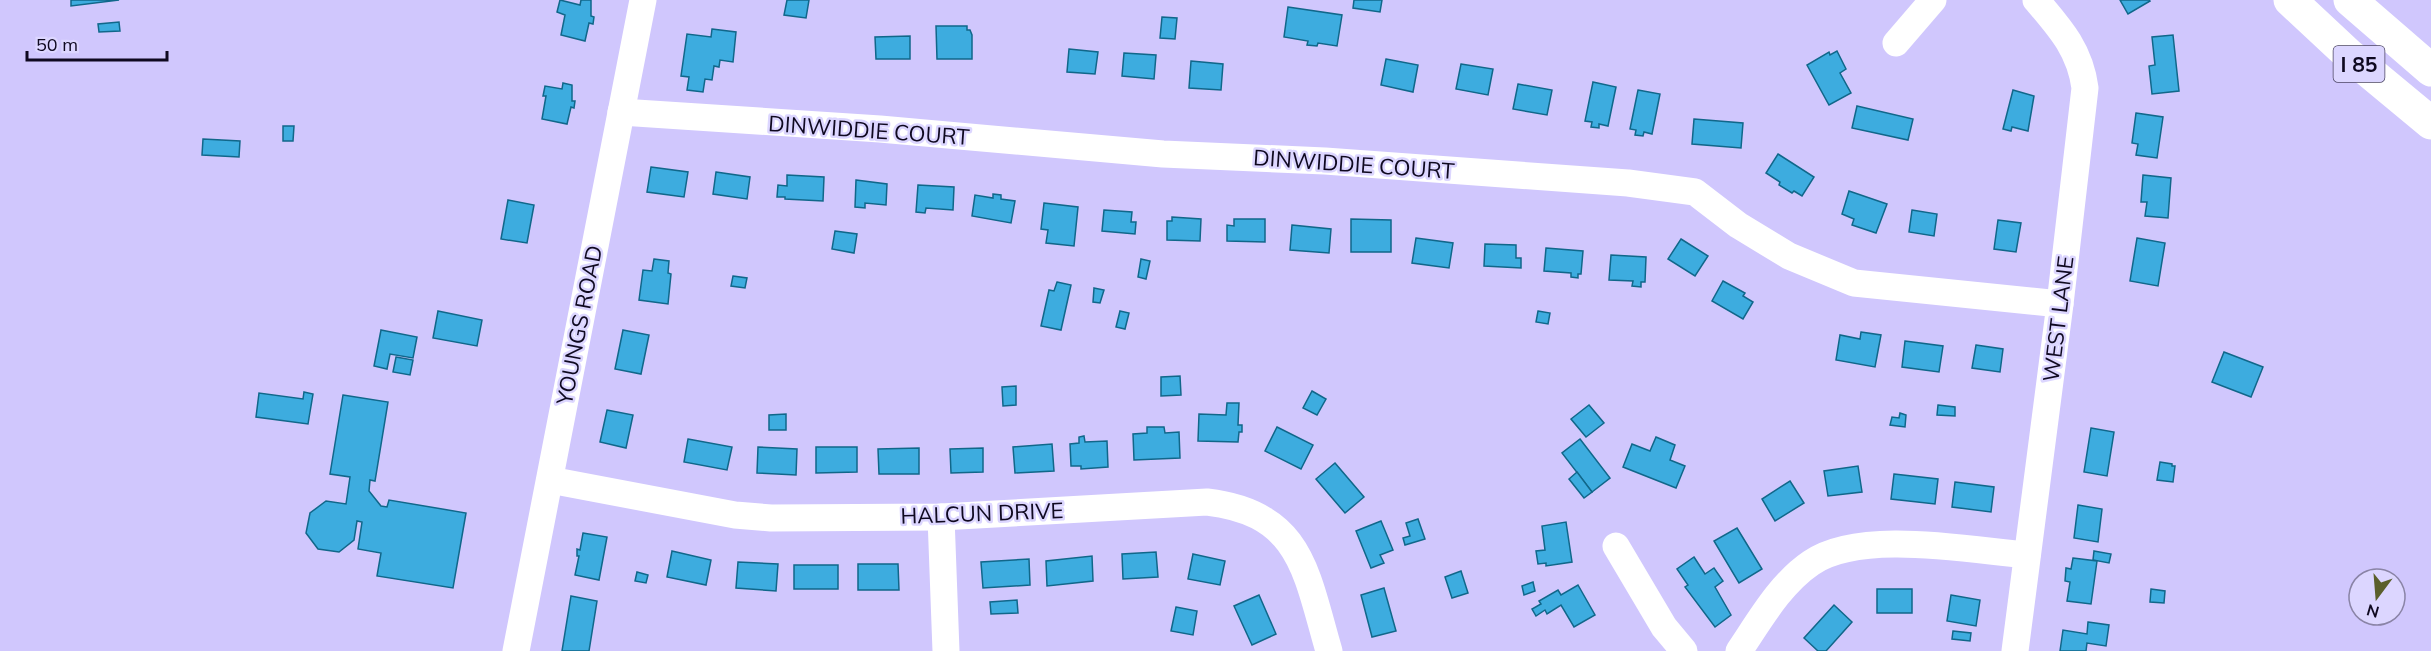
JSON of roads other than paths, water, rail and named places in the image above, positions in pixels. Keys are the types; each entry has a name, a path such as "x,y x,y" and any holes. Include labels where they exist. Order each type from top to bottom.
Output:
{"highway":[{"name":"I 85","path":"2290,0 2349,55 2431,123"},
{"name":"I 85","path":"2350,0 2431,70"}],"street":[{"name":"YOUNGS ROAD","path":"516,651 644,0"},
{"path":"1896,43 1934,0"},
{"name":"WEST LANE","path":"2015,651 2060,304 2085,88 2082,69 2063,31 2036,0"},
{"name":"DINWIDDIE COURT","path":"621,112 880,129 1163,154 1325,161 1628,183 1673,189 1695,192 1738,225 1789,256 1854,283 2060,304"},
{"name":"HALCUN DRIVE","path":"550,480 735,515 771,518 941,517 1207,502 1230,505 1265,519 1282,534 1303,566 1329,651"},
{"path":"941,517 946,651"},
{"path":"1739,651 1771,604 1796,575 1827,554 1852,547 1901,544 2027,555"},
{"path":"1616,546 1664,627 1684,651"}]}
